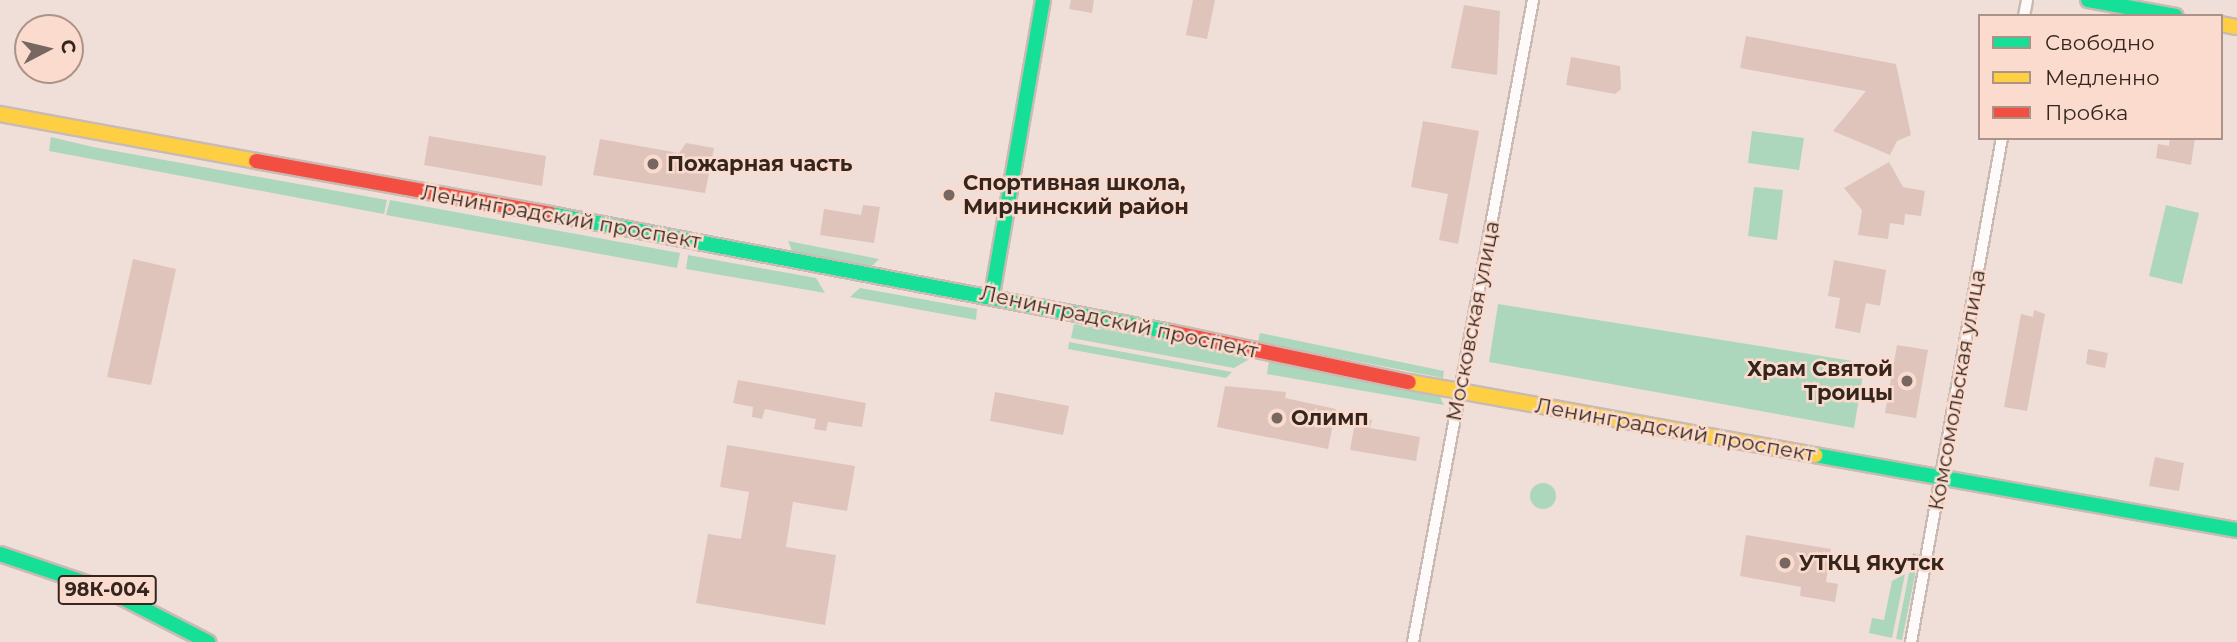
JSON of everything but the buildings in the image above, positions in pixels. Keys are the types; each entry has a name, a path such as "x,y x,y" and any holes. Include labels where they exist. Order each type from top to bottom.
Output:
{"main road":[{"path":"992,295 1043,0"},
{"path":"2088,0 2165,14"},
{"name":"Ленинградский проспект","path":"0,114 992,295 1459,392 2237,530"},
{"name":"98К-004","path":"0,554 107,590 208,642"}],"street":[{"name":"Московская улица","path":"1413,642 1533,0"},
{"name":"Комсомольская улица","path":"1912,642 2002,140"}],"green space":[{"path":"1752,131 1804,138 1799,170 1748,163"},
{"path":"51,137 387,200 384,214 49,151"},
{"path":"1754,187 1783,190 1777,240 1748,236"},
{"path":"390,200 680,253 677,268 386,215"},
{"path":"2166,205 2199,213 2182,284 2149,276"},
{"path":"788,241 879,259 870,268 793,253"},
{"path":"688,255 816,278 825,293 686,269"},
{"path":"860,288 977,309 976,320 850,297"},
{"path":"1498,304 1865,363 1854,428 1489,362"},
{"path":"1074,324 1255,356 1234,368 1071,338"},
{"path":"1260,333 1444,371 1443,378 1258,342"},
{"path":"1069,342 1232,372 1226,378 1068,349"},
{"path":"1269,361 1438,393 1444,405 1267,374"},
{"path":"1543,483 1552,487 1556,496 1552,505 1543,509 1534,505 1530,496 1534,487"},
{"path":"1913,553 1919,555 1902,640 1896,639"},
{"path":"1905,574 1892,638 1869,633 1872,618 1884,620 1892,581"}],"traffic: fast":[{"path":"992,295 1043,0"},
{"path":"2088,0 2165,14"},
{"path":"550,214 1171,332"},
{"path":"1815,455 2237,530"},
{"path":"0,554 107,590 208,642"}],"traffic: slow":[{"path":"2223,24 2237,27"},
{"path":"0,114 256,161"},
{"path":"1409,382 1815,455"}],"traffic: jam":[{"path":"256,161 550,214"},
{"path":"1171,332 1409,382"}],"place":[{"name":"Пожарная часть","path":"653,164"},
{"name":"Спортивная школа, Мирнинский район","path":"949,195"},
{"name":"Храм Святой Троицы","path":"1907,381"},
{"name":"Олимп","path":"1277,418"},
{"name":"УТКЦ Якутск","path":"1785,563"}]}
